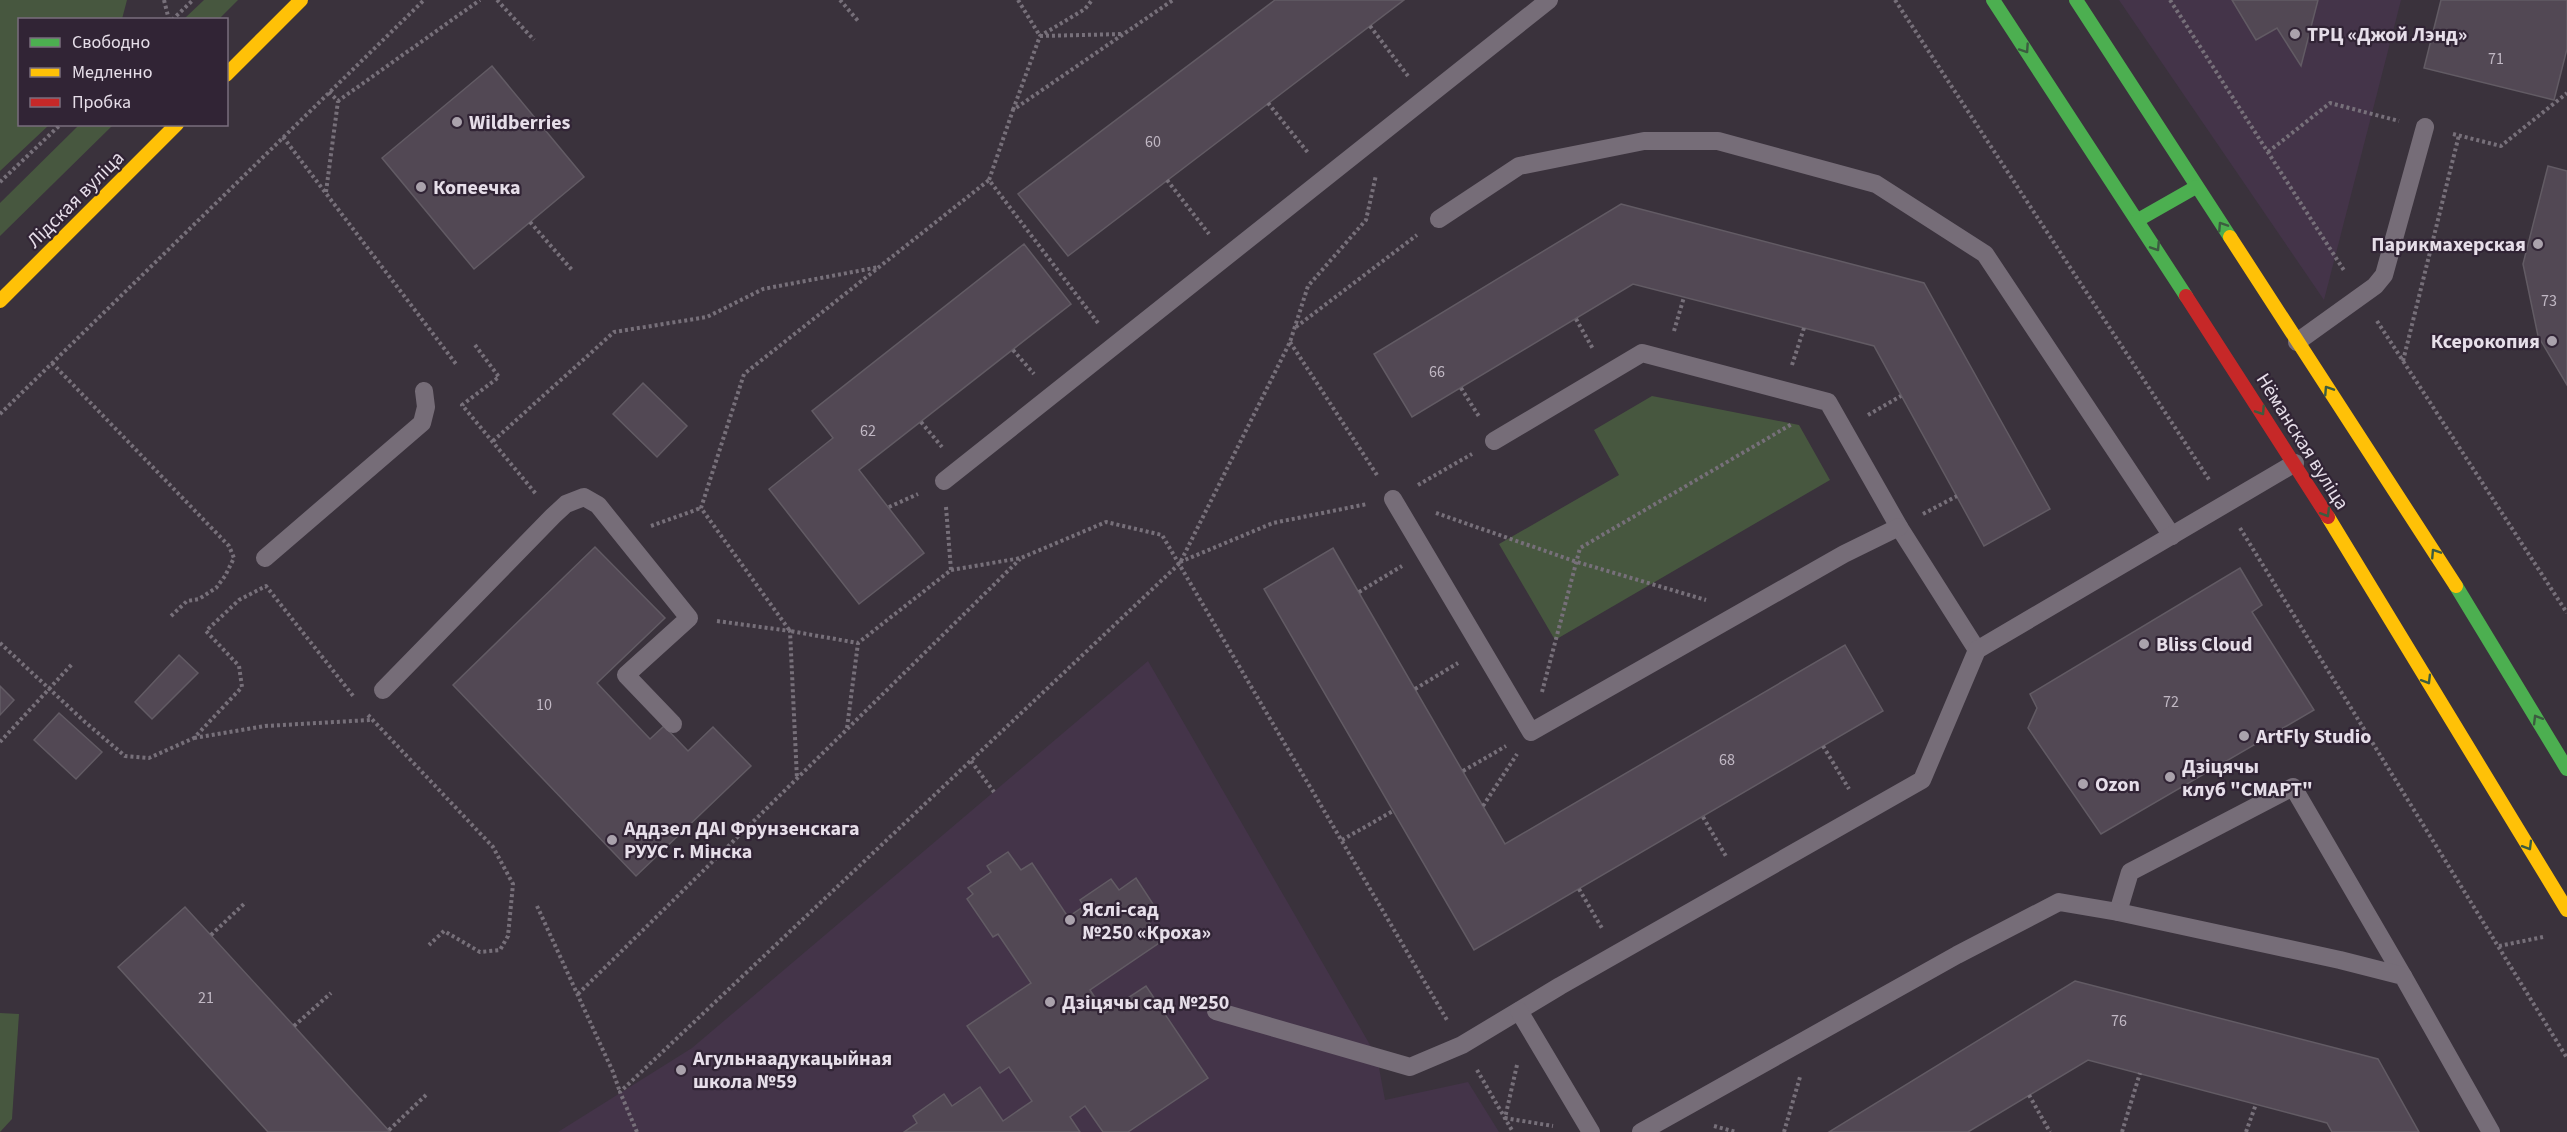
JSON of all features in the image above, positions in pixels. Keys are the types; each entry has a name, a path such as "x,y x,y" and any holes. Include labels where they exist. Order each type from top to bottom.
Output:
{"main road":[{"path":"228,73 302,0"},
{"name":"Нёманская вуліца","path":"1993,0 2138,219 2295,463 2567,910"},
{"path":"2076,0 2443,565 2567,769"},
{"name":"Лідская вуліца","path":"0,301 175,126"},
{"path":"2138,219 2196,187"}],"lane":[{"path":"944,481 1549,0"},
{"path":"2297,342 2375,286 2384,275 2425,127"},
{"path":"1439,219 1519,166 1644,141 1718,141 1876,184 1984,254 2172,536"},
{"path":"1494,441 1642,353 1828,402 1899,527 1977,650"},
{"path":"266,558 422,423 426,407 424,391"},
{"path":"1216,1011 1410,1067 1523,1017 1617,954 1922,780 1977,650 2295,463"},
{"path":"383,690 553,516 567,504 584,497 598,505 689,618 626,675 673,724"},
{"path":"1393,499 1532,732 1844,554 1899,527"},
{"path":"2118,912 2130,872 2293,787 2491,1132"},
{"path":"1641,1132 1957,955 2059,902 2118,912 2340,960 2403,976"},
{"path":"1523,1017 1590,1132"}],"path":[{"path":"164,0 170,18"},
{"path":"173,18 193,0"},
{"path":"0,414 424,0"},
{"path":"326,192 338,101 480,0"},
{"path":"498,0 534,40"},
{"path":"840,0 859,22"},
{"path":"1018,0 1040,36"},
{"path":"701,508 744,374 988,180 1040,36 1085,9 1092,0"},
{"path":"1013,110 1173,0"},
{"path":"1895,0 1900,6"},
{"path":"1370,26 1425,98"},
{"path":"1040,36 1125,33"},
{"path":"329,92 338,101"},
{"path":"1268,104 1327,177"},
{"path":"0,182 59,126"},
{"path":"2403,361 2459,135"},
{"path":"283,137 456,364"},
{"path":"620,1092 1180,562 1290,342 1308,286 1366,220 1376,174"},
{"path":"988,180 1115,345"},
{"path":"1167,180 1227,256"},
{"path":"1295,328 1439,219"},
{"path":"530,222 572,270"},
{"path":"493,441 614,332 707,317 763,289 880,266"},
{"path":"1576,319 1607,373"},
{"path":"1784,389 1804,328"},
{"path":"1290,342 1393,499 1577,562 1744,611"},
{"path":"475,345 499,377 462,405 553,516"},
{"path":"52,363 229,546 234,558 216,588 199,599 187,601 170,617"},
{"path":"1844,429 1901,396"},
{"path":"1483,806 1532,732 1580,548 1828,402"},
{"path":"1180,562 1273,523 1393,499 1494,441"},
{"path":"944,481 951,570"},
{"path":"1899,527 1957,496"},
{"path":"622,537 701,508"},
{"path":"701,508 790,631 797,779"},
{"path":"846,730 858,643 951,570 1020,558 1106,522 1162,536 1180,562 1513,1132"},
{"path":"1359,592 1425,552"},
{"path":"578,994 1020,558"},
{"path":"194,738 242,687 239,666 206,631 239,600 266,586 358,702"},
{"path":"689,618 790,631 858,643"},
{"path":"0,643 125,756 149,758 194,738 265,726 371,720"},
{"path":"1415,689 1483,648"},
{"path":"0,742 73,663"},
{"path":"364,711 493,847 513,884 508,936 500,950 480,952 444,931 429,945"},
{"path":"1463,771 1532,732"},
{"path":"1823,746 1864,814"},
{"path":"971,761 994,792"},
{"path":"1342,840 1393,811"},
{"path":"1703,817 1742,883"},
{"path":"1579,889 1617,954"},
{"path":"211,935 246,902"},
{"path":"537,906 613,1072 635,1131"},
{"path":"2499,946 2544,936"},
{"path":"294,1026 331,993"},
{"path":"1505,1118 1523,1017"},
{"path":"1784,1132 1812,1035"},
{"path":"2122,1132 2140,1073"},
{"path":"389,1130 426,1095"},
{"path":"2029,1095 2050,1132"},
{"path":"2246,1132 2256,1104"},
{"path":"1505,1118 1562,1128"}],"shaded area":[{"path":"2119,0 2401,0 2324,300"},
{"name":"Яслі-сад №250 «Кроха»","path":"1148,661 1377,1057 1385,1100 1468,1082 1499,1132 558,1132 692,1048"}],"green space":[{"path":"0,0 127,0 122,18 18,18 18,126 48,126 0,171"},
{"path":"204,0 238,0 220,18 185,18"},
{"path":"78,126 112,126 0,236 0,203"},
{"path":"1652,396 1799,425 1830,480 1555,640 1499,544 1619,475 1594,430"},
{"path":"0,1013 19,1014 12,1119 0,1132"}],"building":[{"path":"1275,0 1404,0 1068,256 1018,194"},
{"name":"ТРЦ «Джой Лэнд»","path":"2232,0 2318,0 2301,66 2277,28 2256,40"},
{"path":"2441,0 2567,0 2567,49 2554,100 2424,68"},
{"path":"492,66 584,177 474,269 382,158"},
{"path":"2548,166 2567,171 2567,385 2538,336 2523,264"},
{"path":"1621,204 1924,283 2050,509 1984,546 1874,346 1633,284 1412,417 1374,354"},
{"path":"1024,244 1071,304 859,470 924,553 859,604 769,489 833,438 812,411"},
{"path":"643,383 687,426 657,457 613,414"},
{"path":"595,547 665,618 597,683 650,739 664,726 688,751 713,727 751,766 636,876 453,685"},
{"path":"1333,548 1505,844 1845,645 1883,711 1474,950 1264,589"},
{"path":"2240,568 2262,605 2252,612 2314,710 2101,834 2028,728 2037,708 2030,694"},
{"path":"179,655 198,673 152,719 135,702"},
{"path":"0,686 14,700 0,715"},
{"path":"59,713 102,752 76,779 34,740"},
{"name":"Дзіцячы сад №250","path":"1008,852 1021,870 1032,863 1068,917 1084,906 1080,900 1111,879 1119,890 1136,878 1155,907 1144,915 1162,941 1090,990 1105,1013 1146,986 1208,1078 1128,1132 1103,1132 1085,1106 1070,1117 1080,1132 904,1132 917,1123 913,1116 944,1094 952,1106 980,1087 1003,1121 1032,1101 1009,1067 1000,1073 967,1026 1031,983 998,934 993,937 967,899 973,894 968,888 991,872 987,866"},
{"path":"185,907 390,1132 268,1132 118,967"},
{"path":"2075,981 2378,1059 2419,1132 2332,1132 2327,1123 2088,1060 1968,1132 1829,1132"}],"traffic: fast":[{"path":"1993,0 2186,296"},
{"path":"2076,0 2230,237"},
{"path":"2138,220 2196,187"},
{"path":"2456,586 2567,769"}],"traffic: slow":[{"path":"228,73 301,0"},
{"path":"0,301 175,126"},
{"path":"2230,237 2456,586"},
{"path":"2328,517 2567,910"}],"traffic: jam":[{"path":"2186,296 2328,517"}],"place":[{"name":"ТРЦ «Джой Лэнд»","path":"2295,34"},
{"name":"Wildberries","path":"457,122"},
{"name":"Копеечка","path":"421,187"},
{"name":"Парикмахерская","path":"2538,244"},
{"name":"Ксерокопия","path":"2552,341"},
{"name":"Bliss Cloud","path":"2144,644"},
{"name":"ArtFly Studio","path":"2244,736"},
{"name":"Дзіцячы клуб \"СМАРТ\"","path":"2170,777"},
{"name":"Ozon","path":"2083,784"},
{"name":"Аддзел ДАІ Фрунзенскага РУУС г. Мінска","path":"612,840"},
{"name":"Яслі-сад №250 «Кроха»","path":"1070,920"},
{"name":"Дзіцячы сад №250","path":"1050,1002"},
{"name":"Агульнаадукацыйная школа №59","path":"681,1070"}]}
